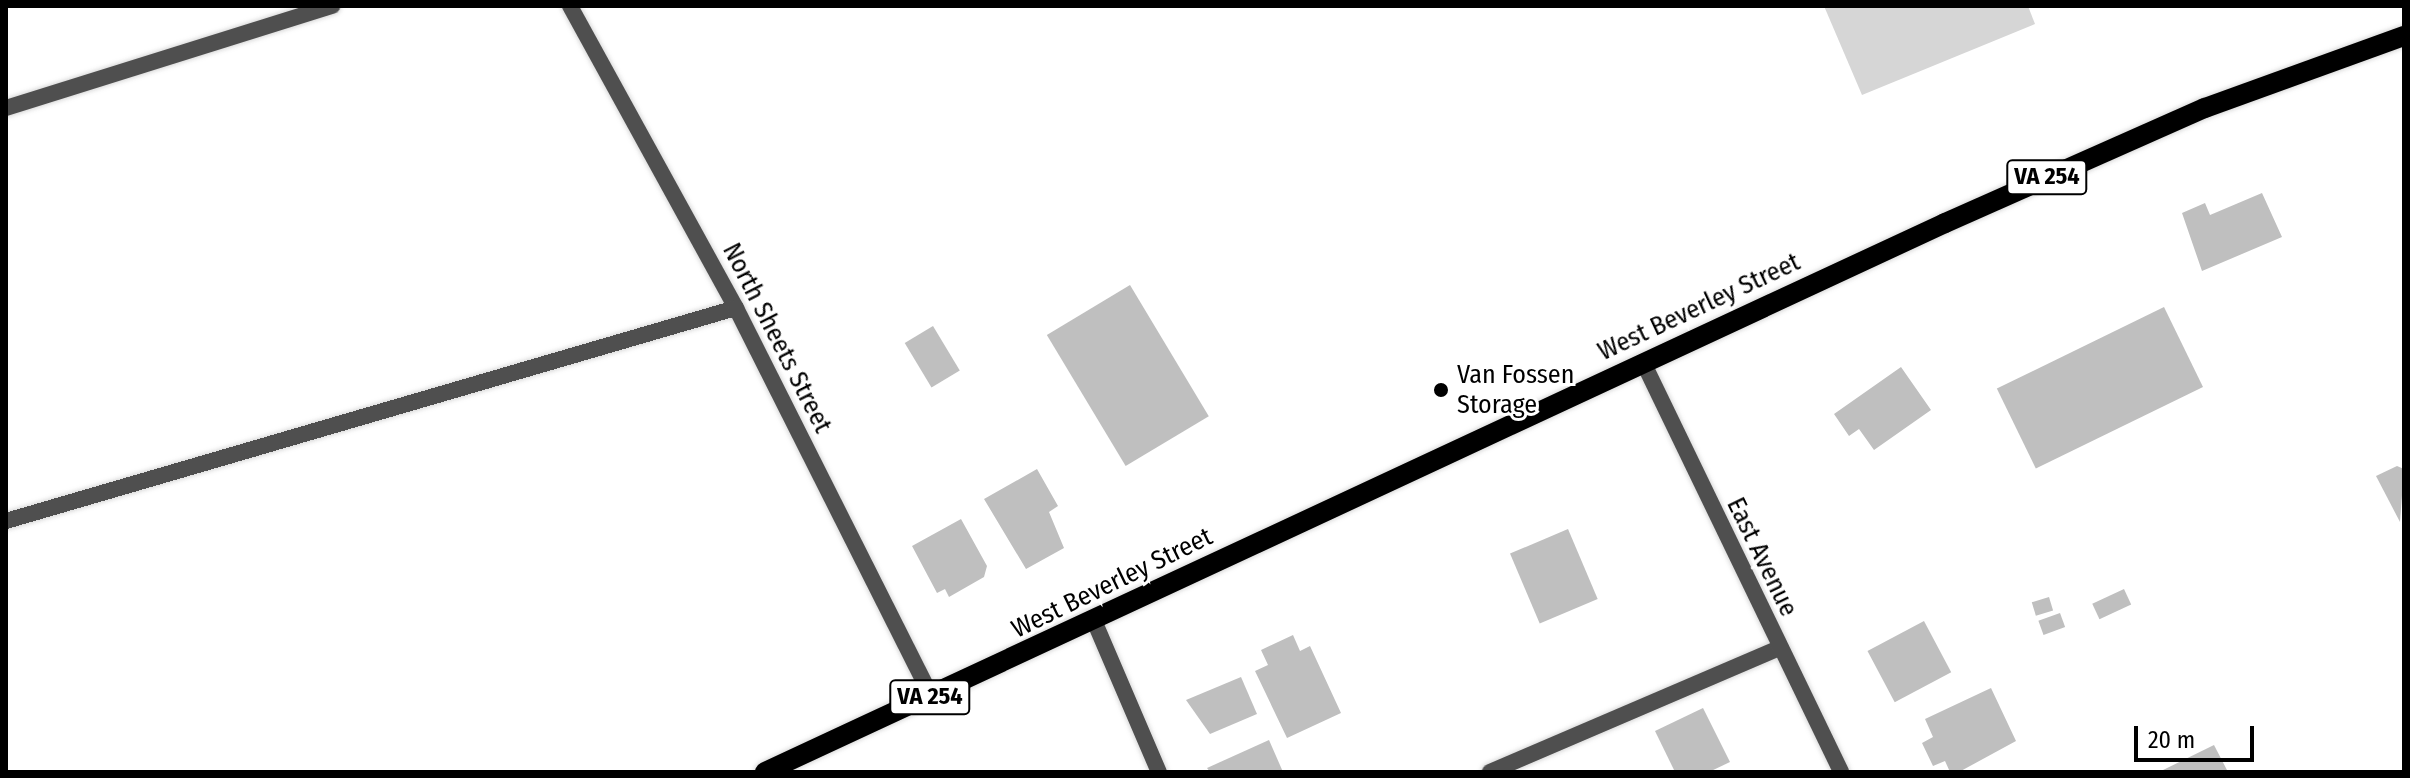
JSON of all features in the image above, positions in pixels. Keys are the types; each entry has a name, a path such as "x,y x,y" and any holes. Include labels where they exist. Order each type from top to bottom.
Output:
{"main road":[{"name":"West Beverley Street","path":"765,772 1095,623 1338,500 2160,127 2404,36"}],"street":[{"path":"6,108 332,6"},
{"name":"North Sheets Street","path":"570,6 736,308 932,697"},
{"path":"6,521 736,308"},
{"name":"East Avenue","path":"1643,362 1841,772"},
{"path":"1095,623 1159,772"},
{"path":"1490,772 1779,648"}],"shaded area":[{"path":"1824,6 2028,6 2035,24 1862,95"}],"building":[{"path":"2262,193 2282,237 2202,271 2182,213 2205,203 2210,215"},
{"path":"1130,285 1209,416 1126,466 1047,335"},
{"path":"2164,307 2203,387 2036,469 1997,389"},
{"path":"933,326 960,371 931,388 905,343"},
{"path":"1901,367 1931,410 1874,450 1859,429 1849,436 1834,414"},
{"path":"2397,466 2404,469 2400,522 2376,476"},
{"path":"1037,469 1058,506 1049,512 1064,548 1026,569 984,499"},
{"path":"961,519 987,566 984,577 949,597 945,589 937,593 912,546"},
{"path":"1568,529 1598,599 1540,624 1510,554"},
{"path":"2124,589 2131,604 2099,619 2092,604"},
{"path":"2049,597 2053,610 2036,616 2032,602"},
{"path":"2060,613 2065,627 2044,635 2038,621"},
{"path":"1924,621 1951,672 1895,702 1867,651"},
{"path":"1293,635 1300,651 1310,646 1341,713 1287,738 1255,671 1268,665 1261,650"},
{"path":"1241,677 1257,714 1210,734 1186,700"},
{"path":"1991,688 2016,741 1959,772 1950,772 1945,761 1933,766 1922,743 1933,737 1925,719"},
{"path":"1703,708 1730,762 1709,772 1675,772 1655,731"},
{"path":"1269,740 1283,772 1210,772 1207,768"},
{"path":"2214,745 2228,772 2159,772"}],"place":[{"name":"Van Fossen Storage","path":"1441,390"}]}
